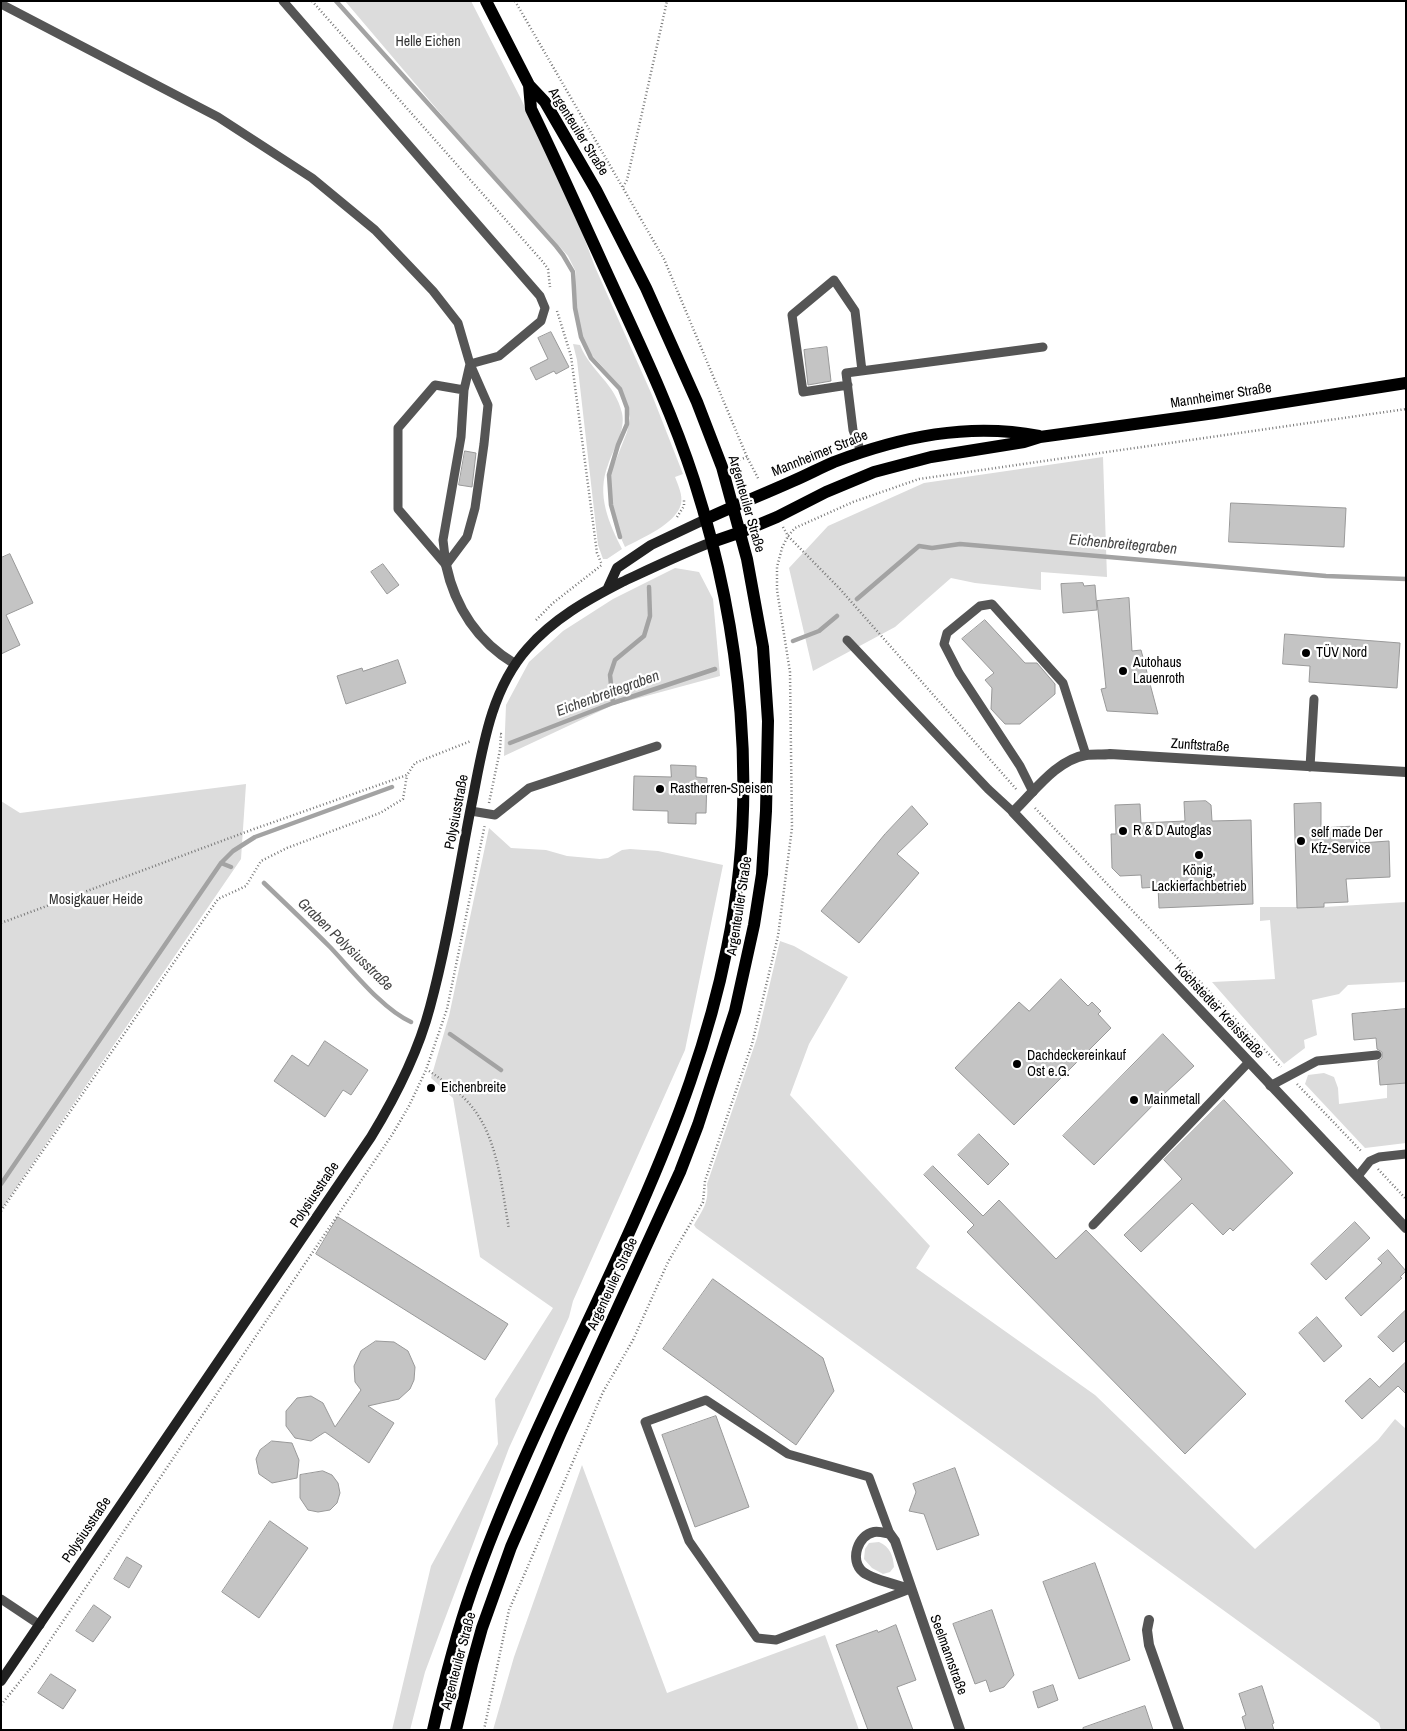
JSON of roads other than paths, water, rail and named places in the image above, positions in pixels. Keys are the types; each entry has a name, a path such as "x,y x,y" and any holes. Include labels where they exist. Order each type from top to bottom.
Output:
{"main road":[{"name":"Argenteuiler Straße","path":"456,1730 477,1646 511,1547 561,1432 680,1172 701,1116 735,1011 754,925 762,874 766,811 768,721 763,647 741,532 722,467 697,402 643,281 596,190 545,102 529,84 486,1"},
{"name":"Argenteuiler Straße","path":"433,1730 454,1648 494,1530 542,1418 591,1316 671,1136 710,1018 727,949 737,890 742,828 744,780 734,655 721,583 706,519 662,394 531,109 529,84"},
{"name":"Mannheimer Straße","path":"712,542 741,532 834,488 874,472 931,457 1024,442 1040,437 1215,413 1406,383"},
{"name":"Mannheimer Straße","path":"706,519 832,463 861,452 905,440 953,432 985,430 1040,437"}],"street":[{"path":"607,590 617,568 651,545 706,519"},
{"name":"Polysiusstraße","path":"1,1680 385,1113 411,1062 430,1008 486,736 494,707 515,664 542,633 560,617 607,590 674,557 712,542"},
{"path":"446,565 451,584 465,616 492,649 515,664"},
{"name":"Zunftstraße","path":"1013,812 1068,761 1086,755 1110,754 1406,772"},
{"name":"Kochstedter Kreisstraße","path":"1013,812 1248,1063 1406,1228"},
{"path":"890,1534 876,1531 866,1535 859,1544 856,1558 862,1571 910,1589"},
{"name":"Seelmannstraße","path":"890,1534 898,1550 960,1730"},
{"path":"1149,1620 1147,1630 1149,1645 1179,1730"}],"lane":[{"path":"283,1 540,296 546,308 541,322 499,356 470,364"},
{"path":"1,4 218,117 312,178 375,230 433,290 458,323 470,364 488,405 475,508 467,537 446,565"},
{"path":"848,385 803,392 792,315 834,280 854,311 862,371"},
{"path":"861,452 853,430 846,373 1043,346"},
{"path":"446,565 443,540 461,438 464,390 470,364"},
{"path":"446,565 398,509 398,428 435,385 464,390"},
{"path":"1030,796 1020,766 959,673 944,644 947,633 980,606 992,604 1063,683 1086,755"},
{"path":"847,640 981,782 1013,812"},
{"path":"1310,767 1314,699"},
{"path":"471,811 495,816 529,788 657,746"},
{"path":"1270,1086 1317,1061 1377,1055"},
{"path":"1093,1225 1248,1063"},
{"path":"1358,1176 1370,1161 1379,1157 1406,1154"},
{"path":"890,1534 869,1476 788,1454 706,1400 645,1422 689,1541 757,1638 776,1640 910,1589"},
{"path":"1,1599 40,1625"}],"waterway":[{"path":"336,1 556,246 573,272 575,308 581,337 591,358 620,389 627,408 627,424 609,475 611,505 620,537"},
{"name":"Eichenbreitegraben","path":"857,599 919,546 932,548 960,544 1326,576 1406,579"},
{"path":"613,703 610,675 615,660 644,636 650,616 649,587"},
{"name":"Eichenbreitegraben","path":"793,641 819,631 837,616"},
{"name":"Eichenbreitegraben","path":"510,743 613,703 715,669"},
{"path":"1,1184 221,863 233,851 255,837 392,787"},
{"name":"Graben Polysiusstraße","path":"221,863 231,867"},
{"name":"Graben Polysiusstraße","path":"264,883 330,947 378,999 411,1022"},
{"name":"Graben Polysiusstraße","path":"450,1034 501,1070"}],"place":[{"name":"TÜV Nord","path":"1306,653"},
{"name":"Autohaus Lauenroth","path":"1123,671"},
{"name":"Rastherren-Speisen","path":"660,789"},
{"name":"R & D Autoglas","path":"1123,831"},
{"name":"self made Der Kfz-Service","path":"1301,841"},
{"name":"König, Lackierfachbetrieb","path":"1199,855"},
{"name":"Dachdeckereinkauf Ost e.G.","path":"1017,1064"},
{"name":"Eichenbreite","path":"431,1088"},
{"name":"Mainmetall","path":"1134,1100"}],"park label":[{"name":"Helle Eichen","path":"428,42"},
{"name":"Mosigkauer Heide","path":"96,900"}]}
